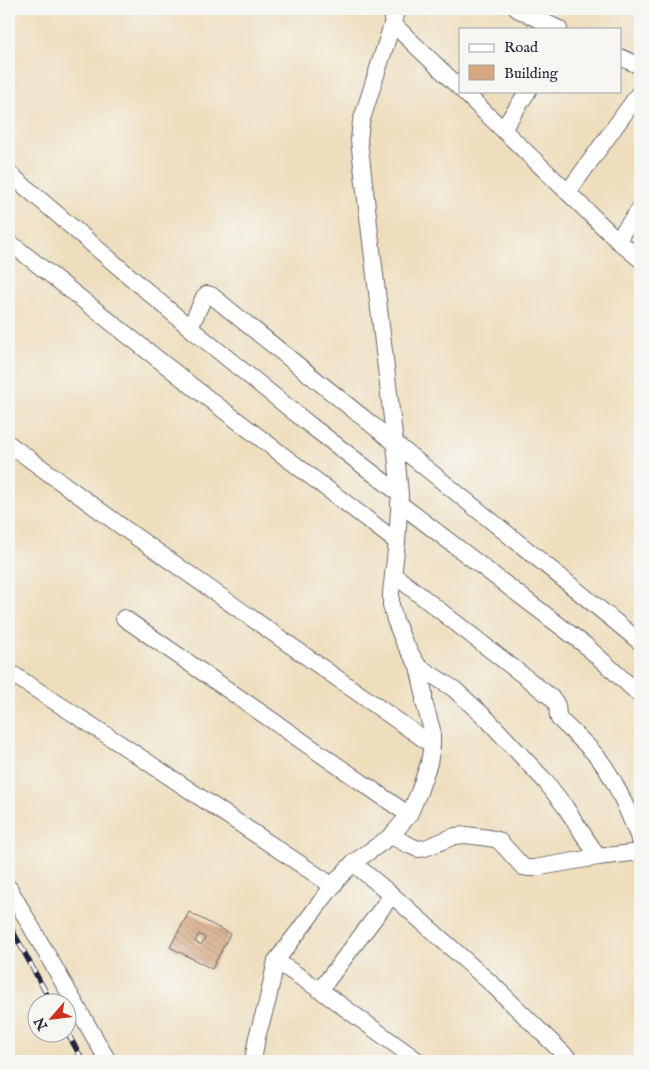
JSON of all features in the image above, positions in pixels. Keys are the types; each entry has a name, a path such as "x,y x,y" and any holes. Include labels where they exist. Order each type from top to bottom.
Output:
{"street":[{"path":"516,9 557,28"},
{"path":"395,16 459,87"},
{"path":"253,1061 257,1037 276,962 333,886 353,863 391,836 408,815 419,792 429,763 432,745 432,730 424,702 418,666 404,642 391,605 400,498 359,140 361,122 395,16"},
{"path":"622,58 640,66"},
{"path":"464,92 617,240 640,259"},
{"path":"503,129 527,92"},
{"path":"568,192 640,92"},
{"path":"9,173 190,328 585,645 640,694"},
{"path":"617,240 640,209"},
{"path":"9,242 201,393 397,542"},
{"path":"190,328 204,297 208,294 211,295 640,642"},
{"path":"9,444 133,535 432,745"},
{"path":"393,574 538,687 553,701 557,708 559,719 588,746 611,776 640,840"},
{"path":"124,618 408,815"},
{"path":"418,666 454,689 487,719 546,782 566,808 598,857"},
{"path":"9,672 134,752 333,886"},
{"path":"391,836 418,849 455,836 466,835 498,840 523,867 528,868 640,852"},
{"path":"353,863 392,895 494,986 571,1061"},
{"path":"9,888 108,1061"},
{"path":"320,990 392,895"},
{"path":"276,962 320,990 418,1061"}],"building":[{"path":"189,912 230,934 212,969 170,947","holes":["199,934 205,938 201,945 195,942"]}],"railway":[{"path":"9,924 46,992"},
{"path":"73,1042 83,1061"}]}
